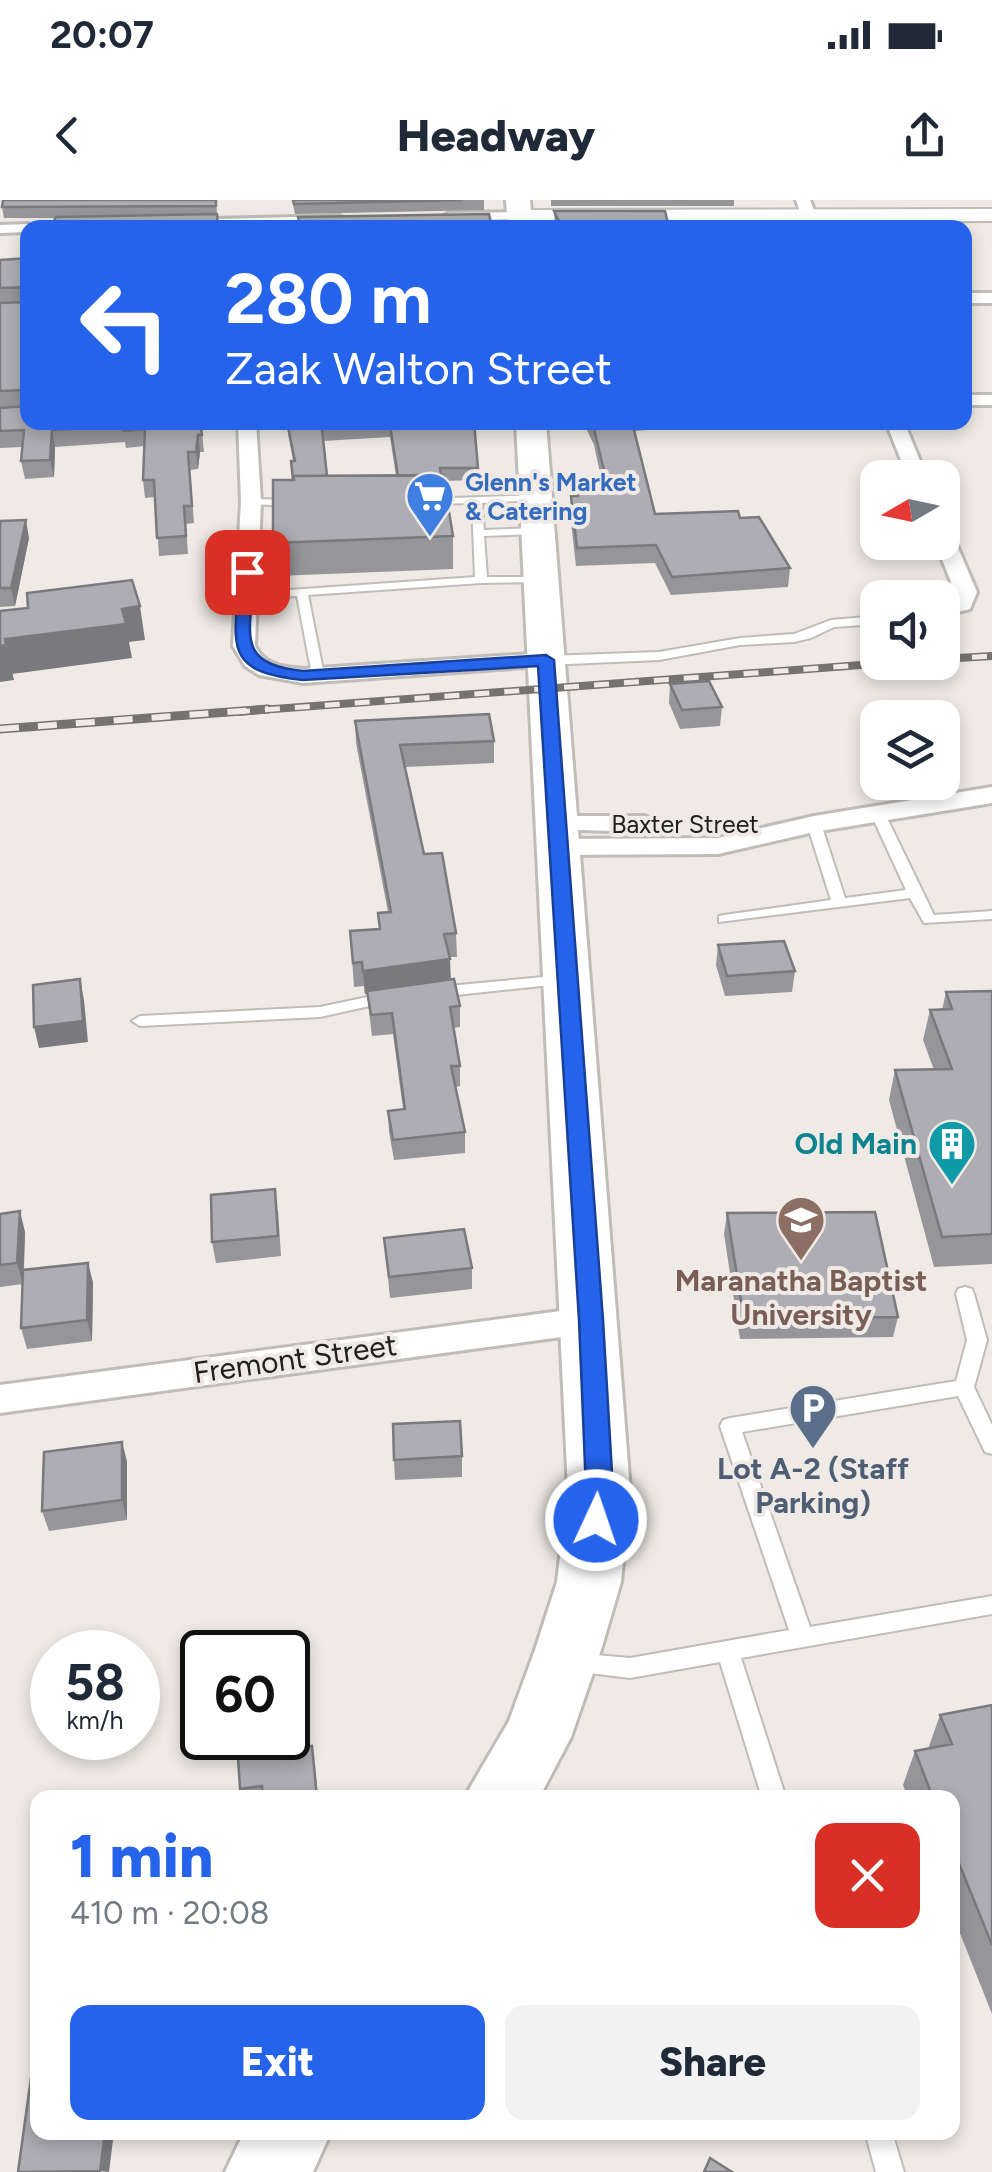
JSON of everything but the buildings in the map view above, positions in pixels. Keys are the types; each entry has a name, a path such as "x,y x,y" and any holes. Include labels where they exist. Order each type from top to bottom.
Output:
{"main road":[{"path":"519,214 992,215"},
{"path":"505,1790 537,1737 564,1662 589,1582 600,1490 531,430"},
{"path":"266,2172 286,2140"}],"street":[{"path":"440,218 519,214"},
{"path":"247,430 251,502 244,646 254,665 273,672 318,675 546,660"},
{"path":"898,430 911,460"},
{"path":"953,560 966,592 960,599"},
{"name":"Baxter Street","path":"556,836 718,846 814,824 992,796"},
{"name":"Fremont Street","path":"0,1399 591,1320"}],"lane":[{"path":"407,501 536,497"},
{"path":"477,500 481,580"},
{"path":"251,502 316,503"},
{"path":"479,533 540,556"},
{"path":"246,596 481,580 540,556"},
{"path":"302,594 318,675"},
{"path":"546,660 607,661 692,653 727,644 801,638 823,632 832,624 860,622"},
{"path":"878,814 928,920 992,914"},
{"path":"814,824 839,902"},
{"path":"724,919 914,893"},
{"path":"140,1021 320,1012 395,996 566,980"},
{"path":"965,1294 977,1340 964,1387 992,1446"},
{"path":"802,1638 730,1426 964,1387"},
{"path":"564,1662 630,1668 992,1605"},
{"path":"728,1651 771,1790"},
{"path":"880,2140 890,2172"}],"railway":[{"path":"960,658 992,656"},
{"path":"235,712 860,665"},
{"path":"0,729 268,709"}],"place":[{"name":"Glenn's Market & Catering","path":"430,538"},
{"name":"Old Main","path":"952,1186"},
{"name":"Maranatha Baptist University","path":"801,1262"},
{"name":"Lot A-2 (Staff Parking)","path":"813,1450"}],"route":[{"path":"247,572 244,646 254,665 273,672 303,676 546,660 591,1320 600,1490 596,1520"}]}
